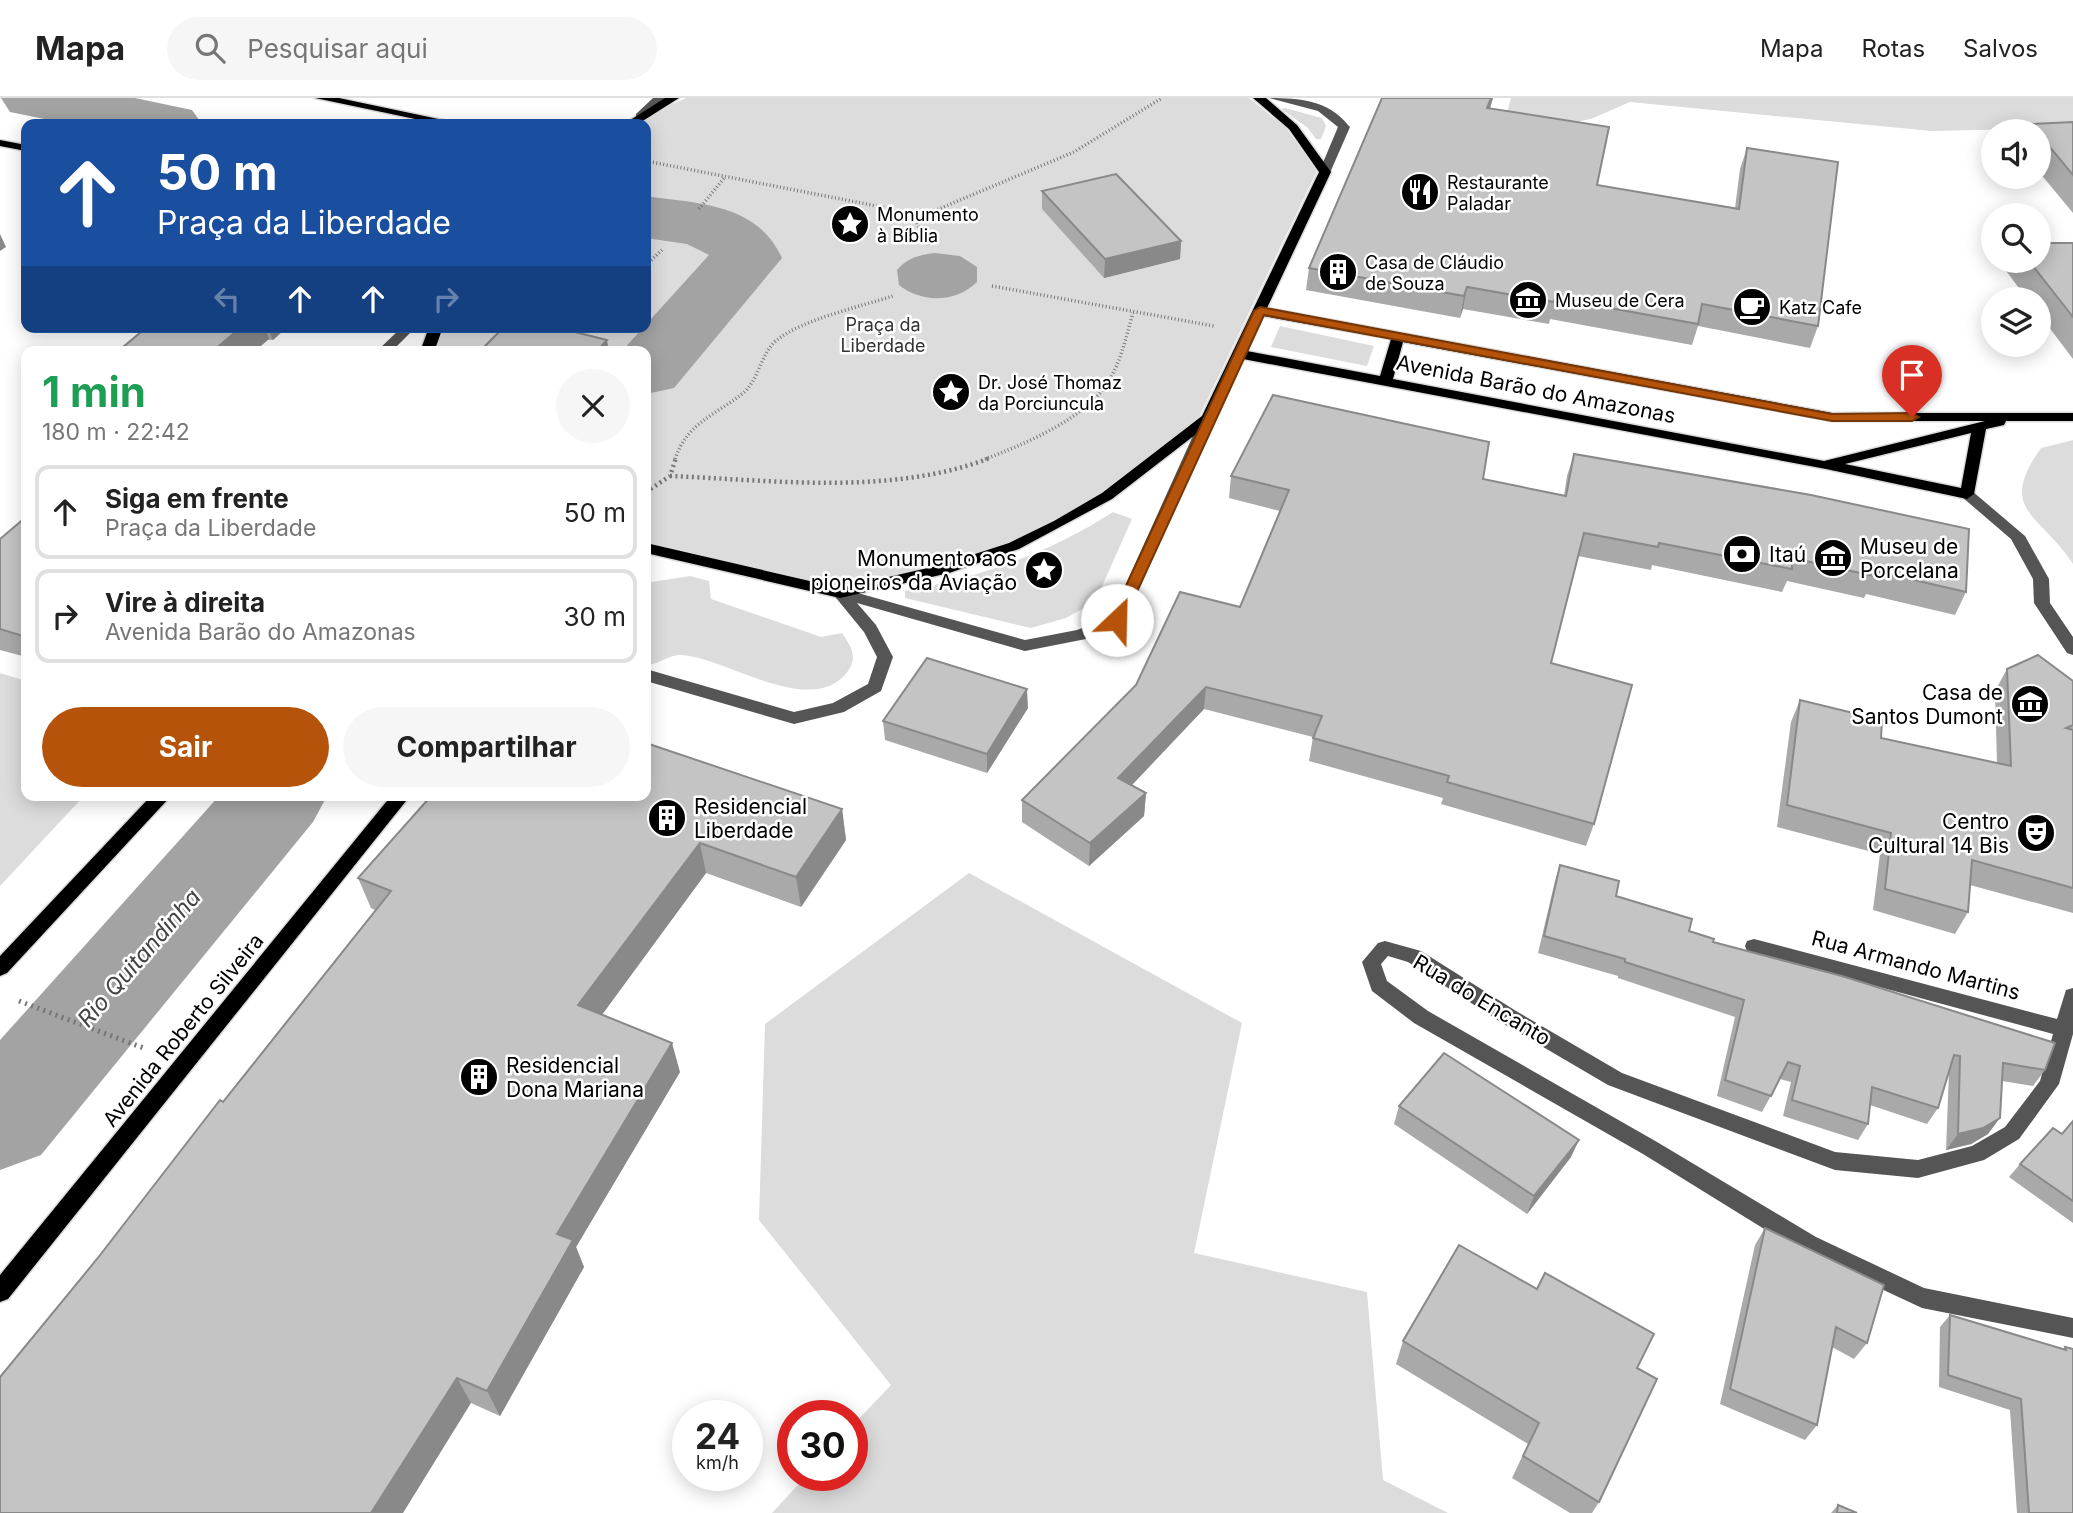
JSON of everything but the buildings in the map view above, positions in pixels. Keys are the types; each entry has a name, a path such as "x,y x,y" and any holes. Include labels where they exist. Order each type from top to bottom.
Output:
{"main road":[{"path":"321,98 430,119"},
{"path":"636,119 673,98"},
{"path":"651,549 840,593 944,569 1014,546 1107,496 1208,418 1325,172 1293,127 1259,98"},
{"path":"0,142 21,147"},
{"name":"Avenida Barão do Amazonas","path":"1260,311 1832,417 2019,416"},
{"path":"1385,382 1398,337"},
{"name":"Avenida Barão do Amazonas","path":"1240,354 1967,494"},
{"path":"2019,416 2073,417"},
{"name":"Avenida Barão do Amazonas","path":"1824,465 2019,416"},
{"path":"1967,494 1979,428"},
{"path":"651,559 668,554"},
{"path":"0,968 157,801"},
{"name":"Avenida Roberto Silveira","path":"0,1292 397,801"}],"street":[{"path":"640,116 660,98"},
{"path":"1276,98 1319,107 1337,117 1344,127 1325,172"},
{"path":"389,346 404,333"},
{"path":"840,593 1025,646 1080,635 1117,620 1208,418"},
{"path":"1967,494 2017,536 2041,579 2042,603 2073,649"},
{"path":"651,676 794,718 838,708 875,687 885,657 870,629 840,593"},
{"name":"Rua Armando Martins","path":"1754,946 2066,1029"},
{"name":"Rua do Encanto","path":"2073,996 2049,1084 2012,1133 1977,1154 1918,1169 1835,1161 1615,1079 1509,1017 1414,956 1385,948 1371,962 1379,986 1421,1017 1650,1148 1808,1244 1922,1297 2073,1328"}],"path":[{"path":"915,219 1020,178 1100,140 1162,98"},
{"path":"651,162 887,208 915,219 928,245"},
{"path":"699,209 725,177"},
{"path":"651,260 662,250"},
{"path":"992,286 1223,328"},
{"path":"670,476 680,444 694,425 745,392 776,340 813,322 893,296"},
{"path":"651,489 670,476 785,481 870,480 950,470 1010,451 1054,429 1100,394 1119,366 1133,313"},
{"path":"12,998 186,1064"}],"green space":[{"name":"Praça da Liberdade","path":"686,98 1249,98 1286,128 1317,171 1199,417 1103,494 1011,542 938,566 837,586 651,545 651,346 434,346 440,333 651,333 651,119 643,119"},
{"path":"1511,98 2073,98 2073,128 2051,128 2051,119 1981,119 1981,130 1932,131 1630,102 1591,119 1548,127 1506,116"},
{"path":"1281,109 1322,118 1326,126 1321,139 1316,139 1308,128"},
{"path":"1280,326 1374,346 1367,366 1271,347"},
{"path":"2073,440 2073,564 2028,511 2023,499 2023,486 2028,469 2041,448"},
{"path":"1113,512 1132,519 1095,602 1066,618 1031,628 905,598 905,591 987,571 1038,552"},
{"path":"690,576 709,581 711,599 821,637 842,633 852,652 851,666 832,684 813,689 791,688 700,658 681,655 651,664 651,582"},
{"path":"0,673 21,679 21,801 79,801 0,886"},
{"path":"969,873 1242,1023 1194,1253 1367,1292 1383,1480 1448,1513 772,1513 792,1491 868,1491 868,1409 891,1385 759,1220 765,1024"}],"shaded area":[{"path":"935,253 960,256 977,267 977,282 959,294 938,298 918,295 899,285 897,270 901,266 914,258"}],"waterway":[{"name":"Rio Quitandinha","path":"33,98 143,119"},
{"name":"Rio Quitandinha","path":"651,218 719,231 732,238 741,247 746,258 651,365"},
{"name":"Rio Quitandinha","path":"0,1120 274,801"}],"place":[{"name":"Restaurante Paladar","path":"1420,192"},
{"name":"Monumento à Bíblia","path":"850,224"},
{"name":"Casa de Cláudio de Souza","path":"1338,272"},
{"name":"Museu de Cera","path":"1528,300"},
{"name":"Katz Cafe","path":"1752,307"},
{"name":"Dr. José Thomaz da Porciuncula","path":"951,392"},
{"name":"Itaú","path":"1742,554"},
{"name":"Museu de Porcelana","path":"1833,558"},
{"name":"Monumento aos pioneiros da Aviação","path":"1044,570"},
{"name":"Casa de Santos Dumont","path":"2030,704"},
{"name":"Residencial Liberdade","path":"667,818"},
{"name":"Centro Cultural 14 Bis","path":"2036,833"},
{"name":"Residencial Dona Mariana","path":"479,1077"}],"route":[{"path":"1117,620 1208,418 1260,311 1832,417 1912,417"}]}
